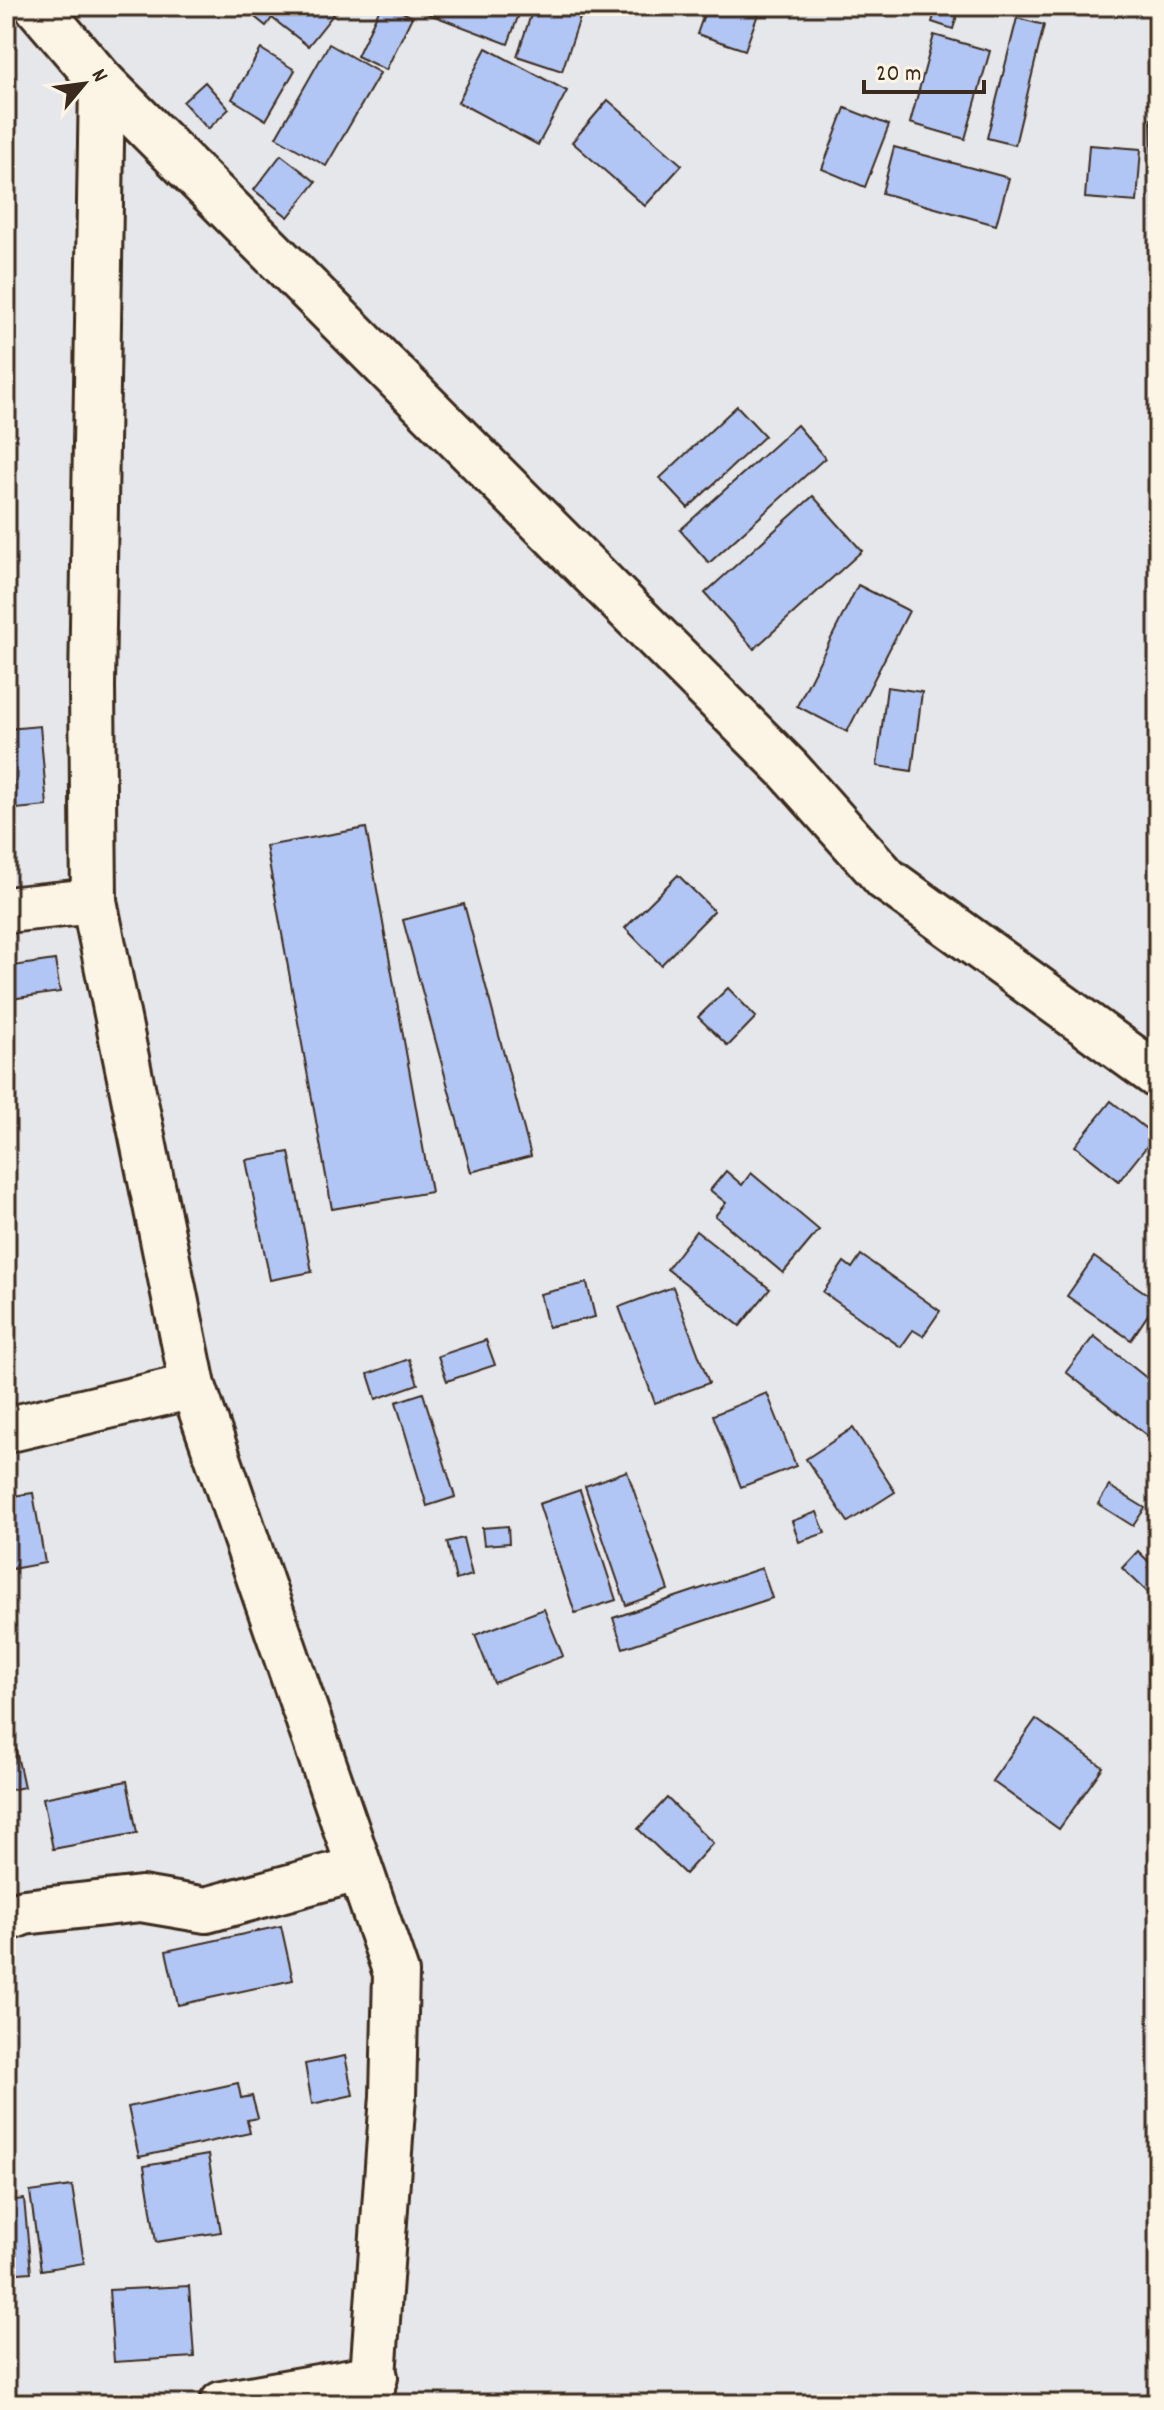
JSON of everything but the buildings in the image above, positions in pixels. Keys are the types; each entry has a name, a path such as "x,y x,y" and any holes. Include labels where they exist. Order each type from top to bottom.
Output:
{"street":[{"path":"37,6 102,82 776,758 886,879 1158,1076"},
{"path":"102,82 92,686 94,901 193,1386 357,1869 396,1973 393,2096 373,2390 222,2404"},
{"path":"6,910 94,901"},
{"path":"6,1430 193,1386"},
{"path":"6,1919 24,1912 141,1899 206,1910 357,1869"}]}
